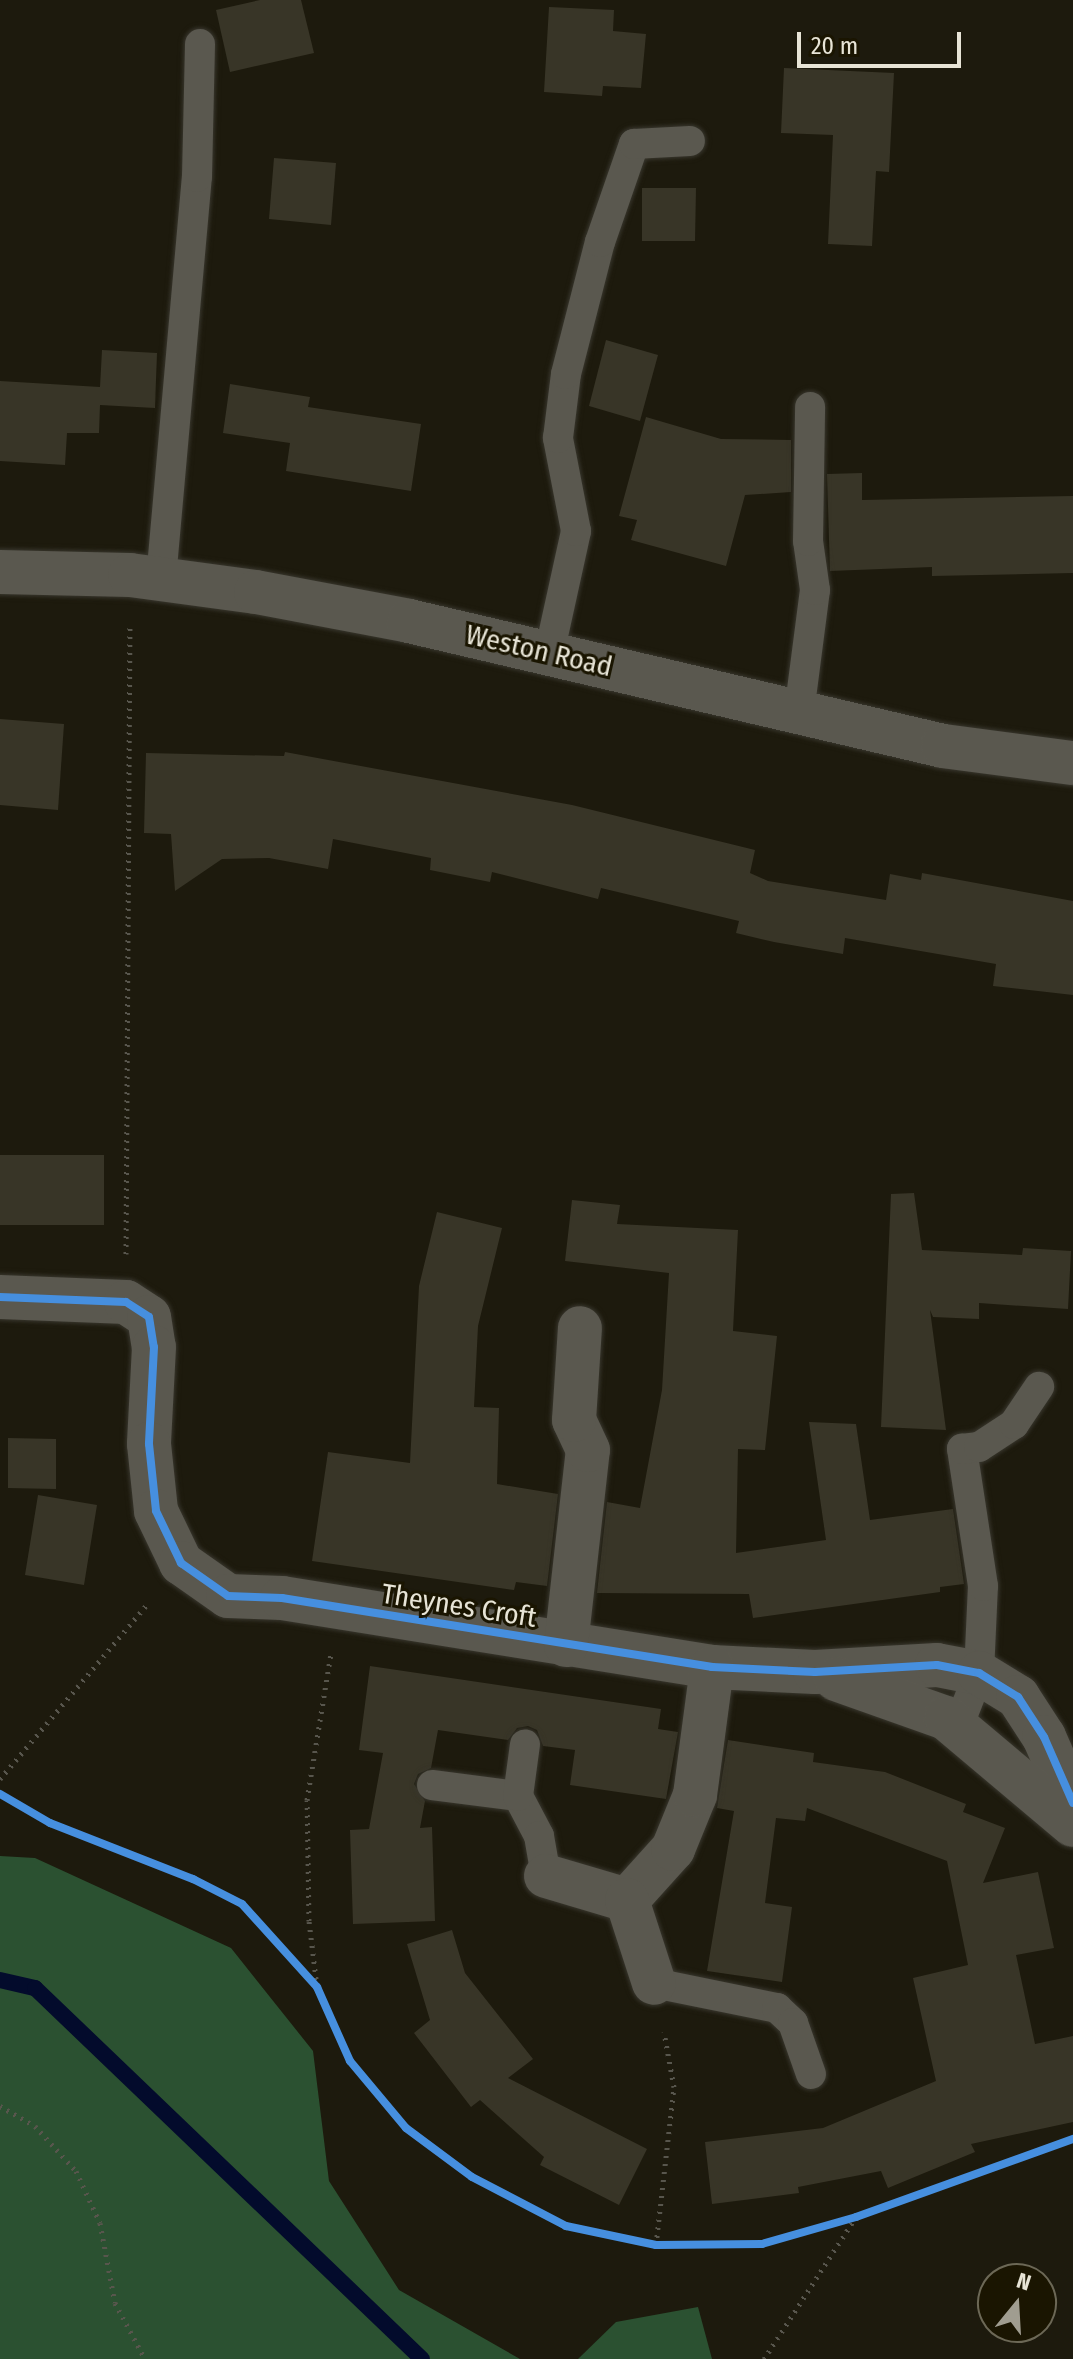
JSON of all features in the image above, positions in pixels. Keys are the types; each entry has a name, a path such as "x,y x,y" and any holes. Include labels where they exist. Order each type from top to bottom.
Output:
{"street":[{"name":"Weston Road","path":"0,572 146,577 394,618 943,746 1073,763"},
{"path":"0,1297 126,1302"},
{"name":"Theynes Croft","path":"126,1302 149,1317 154,1347 149,1444 156,1511 181,1563 228,1596 282,1598 712,1667 815,1672 937,1665 979,1673 1018,1697 1044,1737 1073,1803"},
{"path":"566,1645 588,1450 574,1420 580,1328"},
{"path":"627,1900 673,1849 695,1795 712,1667"},
{"name":"Theynes Croft","path":"815,1672 958,1727 1073,1825"},
{"path":"546,1876 627,1900"},
{"path":"627,1900 654,1983"}],"lane":[{"path":"146,577 197,177 200,44"},
{"path":"549,654 576,531 558,438 566,374 600,242 634,144 690,141"},
{"path":"799,713 815,590 808,541 810,407"},
{"path":"958,1727 979,1673 983,1586 962,1449 979,1447 1014,1424 1039,1387"},
{"path":"525,1744 518,1796 539,1836 546,1876"},
{"path":"432,1785 518,1796"},
{"path":"654,1983 777,2008 793,2023 811,2074"}],"path":[{"path":"126,1302 146,577"},
{"path":"0,1779 145,1607"},
{"path":"317,1987 309,1921 307,1800 338,1608"},
{"path":"299,1964 317,1987 322,1999"},
{"path":"654,1983 674,2087 656,2245"},
{"path":"0,2106 35,2126 76,2171 100,2223 115,2303 145,2359"},
{"path":"843,2220 870,2211"},
{"path":"764,2359 856,2217"},
{"path":"641,2241 656,2245 671,2244"}],"green space":[{"path":"0,1856 35,1858 231,1948 313,2051 329,2181 399,2290 520,2359 0,2359"},
{"path":"698,2307 712,2359 578,2359 616,2322"}],"building":[{"path":"260,0 301,0 314,53 230,72 216,10"},
{"path":"549,7 614,10 613,31 646,34 641,88 603,86 602,96 544,92"},
{"path":"784,68 894,73 889,172 876,171 872,246 828,244 833,135 781,133"},
{"path":"274,158 336,163 331,225 269,219"},
{"path":"642,188 696,188 695,241 642,241"},
{"path":"606,340 658,355 640,421 589,406"},
{"path":"102,350 157,353 155,408 100,405 99,433 67,433 65,465 0,461 0,381 100,387"},
{"path":"230,384 310,397 308,407 421,424 411,491 286,471 290,443 223,433"},
{"path":"646,417 721,439 791,440 791,492 745,495 726,566 631,540 637,520 619,516"},
{"path":"862,473 862,500 1073,496 1073,573 932,576 932,567 830,571 827,474"},
{"path":"0,719 64,724 58,810 0,805"},
{"path":"285,752 572,805 755,850 750,873 768,881 886,900 890,874 921,880 922,873 1073,901 1073,995 993,986 996,964 845,938 843,954 774,942 736,933 739,921 601,888 598,899 492,872 490,882 430,870 431,858 333,839 328,869 269,858 222,859 175,891 171,834 144,833 146,753 284,756"},
{"path":"0,1155 104,1155 104,1225 0,1225"},
{"path":"914,1193 922,1250 1022,1255 1023,1248 1071,1251 1068,1309 979,1303 979,1319 933,1317 930,1310 946,1430 881,1427 891,1194"},
{"path":"572,1200 620,1205 617,1224 738,1230 733,1331 777,1336 765,1450 738,1449 736,1553 826,1540 809,1422 856,1424 870,1520 953,1509 964,1584 940,1587 940,1592 753,1618 749,1594 597,1593 607,1502 640,1508 662,1390 669,1273 565,1261"},
{"path":"437,1212 502,1228 478,1326 474,1407 499,1408 497,1484 558,1494 547,1586 516,1582 514,1590 312,1561 328,1452 410,1463 419,1286"},
{"path":"8,1438 56,1439 56,1489 8,1488"},
{"path":"38,1495 97,1505 84,1585 25,1575"},
{"path":"370,1666 661,1709 658,1729 678,1732 666,1799 570,1785 575,1750 543,1746 537,1730 528,1726 517,1728 508,1740 438,1730 431,1768 418,1774 414,1784 425,1801 420,1828 432,1827 435,1921 353,1924 350,1830 369,1829 383,1753 359,1750"},
{"path":"728,1740 814,1753 813,1762 885,1772 966,1804 963,1812 1005,1828 983,1883 1038,1872 1054,1948 1016,1955 1035,2044 1073,2036 1073,2122 971,2144 975,2152 888,2188 881,2171 798,2187 799,2193 712,2204 705,2142 823,2128 936,2081 913,1978 968,1965 947,1861 807,1808 805,1821 776,1818 765,1903 792,1907 782,1982 707,1971 734,1811 717,1808"},
{"path":"452,1930 465,1973 533,2059 508,2078 647,2149 619,2205 540,2165 544,2157 480,2100 471,2107 414,2033 430,2020 407,1944"}],"waterway":[{"path":"0,1980 35,1988 422,2359"}],"cycle path":[{"path":"0,1297 126,1302 149,1317 154,1347 149,1444 156,1511 181,1563 228,1596 282,1598 712,1667 815,1672 937,1665 979,1673 1018,1697 1044,1737 1073,1803"},
{"path":"0,1794 50,1823 193,1879 242,1904 317,1987 350,2061 406,2128 472,2177 566,2226 656,2245 762,2244 856,2217 1073,2139"}]}
